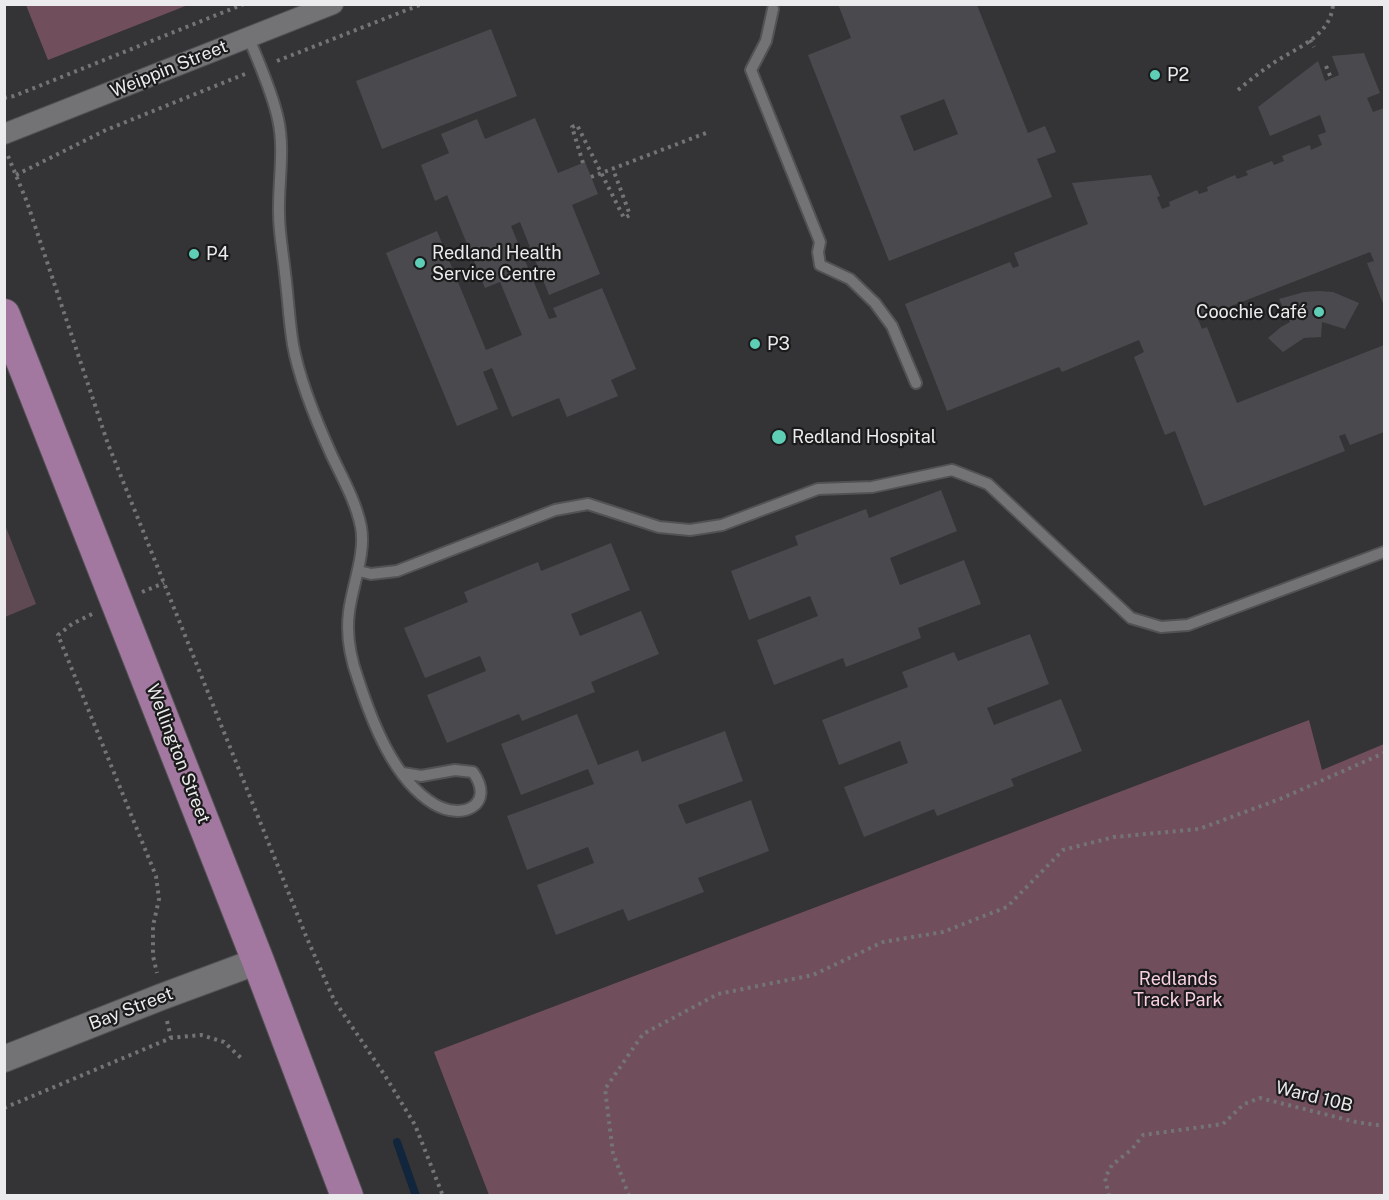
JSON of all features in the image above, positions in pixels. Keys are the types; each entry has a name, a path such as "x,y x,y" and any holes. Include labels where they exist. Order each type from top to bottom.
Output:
{"main road":[{"name":"Wellington Street","path":"4,315 258,961 347,1196"}],"street":[{"name":"Weippin Street","path":"4,134 333,4"},
{"name":"Bay Street","path":"4,1059 258,961"}],"lane":[{"path":"773,9 766,41 751,70 820,242 818,252 820,265 850,279 875,303 892,326 916,383"},
{"path":"249,38 279,120 281,147 279,215 294,347 310,400 362,529 358,571 349,612 348,646 358,680 386,750 403,773 418,792 435,805 450,811 464,811 477,805 482,794 480,782 473,772 455,770 421,776 403,773"},
{"path":"358,571 397,572 555,510 588,504 659,526 690,530 722,525 818,489 872,487 952,470 988,484 1131,618 1161,627 1188,625 1384,552"}],"path":[{"path":"4,98 244,4"},
{"path":"16,175 106,130 422,4"},
{"path":"1238,90 1272,64 1319,34 1328,24 1333,4"},
{"path":"1310,40 1314,47"},
{"path":"1326,66 1331,78"},
{"path":"583,163 572,127 577,125 624,218 630,215 613,169"},
{"path":"591,177 706,133"},
{"path":"4,146 108,444 306,936 334,1000 415,1125 443,1196"},
{"path":"164,583 72,624 58,635 156,876 159,899 153,926 153,956 171,1038"},
{"path":"629,1196 613,1153 605,1089 643,1034 718,994 813,975 883,942 943,932 1008,907 1063,850 1114,837 1199,829 1280,799 1384,753"},
{"path":"4,1108 171,1038 201,1035 224,1042 241,1058"},
{"name":"Ward 10B","path":"1109,1196 1105,1178 1112,1165 1132,1149 1143,1135 1223,1124 1244,1104 1260,1098 1356,1122 1384,1126"}],"shaded area":[{"path":"5,525 36,604 4,617"}],"green space":[{"path":"26,5 188,5 48,60"},
{"name":"Redlands Track Park","path":"1309,720 1322,770 1384,744 1384,1195 489,1195 434,1052"}],"building":[{"path":"838,4 977,5 1028,133 1045,126 1056,152 1037,159 1052,197 889,261 808,55 851,38","holes":["944,99 958,134 914,151 900,116"]},
{"path":"491,29 517,96 382,149 356,81"},
{"path":"1364,53 1380,93 1367,98 1373,112 1384,108 1384,306 1367,263 1374,261 1370,252 1198,319 1202,329 1207,327 1237,403 1384,345 1384,432 1350,445 1345,434 1339,436 1345,451 1204,506 1175,431 1165,435 1134,357 1144,352 1139,340 1062,372 1059,367 947,411 905,304 1010,262 1013,268 1019,266 1014,253 1088,224 1072,183 1151,175 1160,196 1157,197 1162,209 1170,206 1169,202 1197,190 1199,194 1208,191 1207,187 1235,175 1237,179 1248,175 1246,171 1272,161 1274,165 1284,161 1282,156 1310,145 1311,150 1322,145 1318,135 1326,132 1320,115 1270,136 1258,107 1318,61 1325,81 1339,75 1332,56"},
{"name":"Redland Health Service Centre","path":"535,118 558,173 585,162 598,194 572,205 600,274 549,295 520,222 511,226 549,319 557,317 553,308 602,288 636,369 611,380 618,396 567,417 559,398 512,417 492,368 483,372 498,409 457,426 386,253 437,231 486,350 522,335 500,282 485,288 447,195 435,201 421,165 449,153 441,134 477,119 485,139"},
{"name":"Coochie Café","path":"1304,292 1333,292 1359,303 1345,329 1322,322 1321,337 1304,338 1283,352 1268,338 1290,322 1279,299"},
{"path":"941,490 957,531 890,558 900,585 964,560 981,604 918,628 921,638 846,667 843,658 774,685 757,640 818,616 810,596 749,620 731,571 798,545 795,536 866,509 869,518"},
{"path":"611,543 630,590 571,614 580,636 641,611 659,654 591,682 595,692 522,721 519,714 447,743 427,695 486,671 480,656 425,678 404,628 468,602 464,592 538,562 541,571"},
{"path":"1030,634 1049,684 987,708 994,725 1061,699 1082,751 1011,779 1014,786 937,816 934,809 864,837 844,787 908,763 900,741 839,765 822,720 908,687 902,672 954,652 958,661"},
{"path":"577,714 598,765 638,750 642,762 725,731 743,781 678,805 686,824 751,800 769,851 698,878 704,892 628,921 623,909 556,935 537,885 594,863 588,847 527,870 507,816 594,784 588,769 521,795 501,744"}],"waterway":[{"path":"397,1142 416,1196"}],"place":[{"name":"P2","path":"1155,75"},
{"name":"P4","path":"194,254"},
{"name":"Redland Health Service Centre","path":"420,263"},
{"name":"Coochie Café","path":"1319,312"},
{"name":"P3","path":"755,344"},
{"name":"Redland Hospital","path":"779,437"}]}
